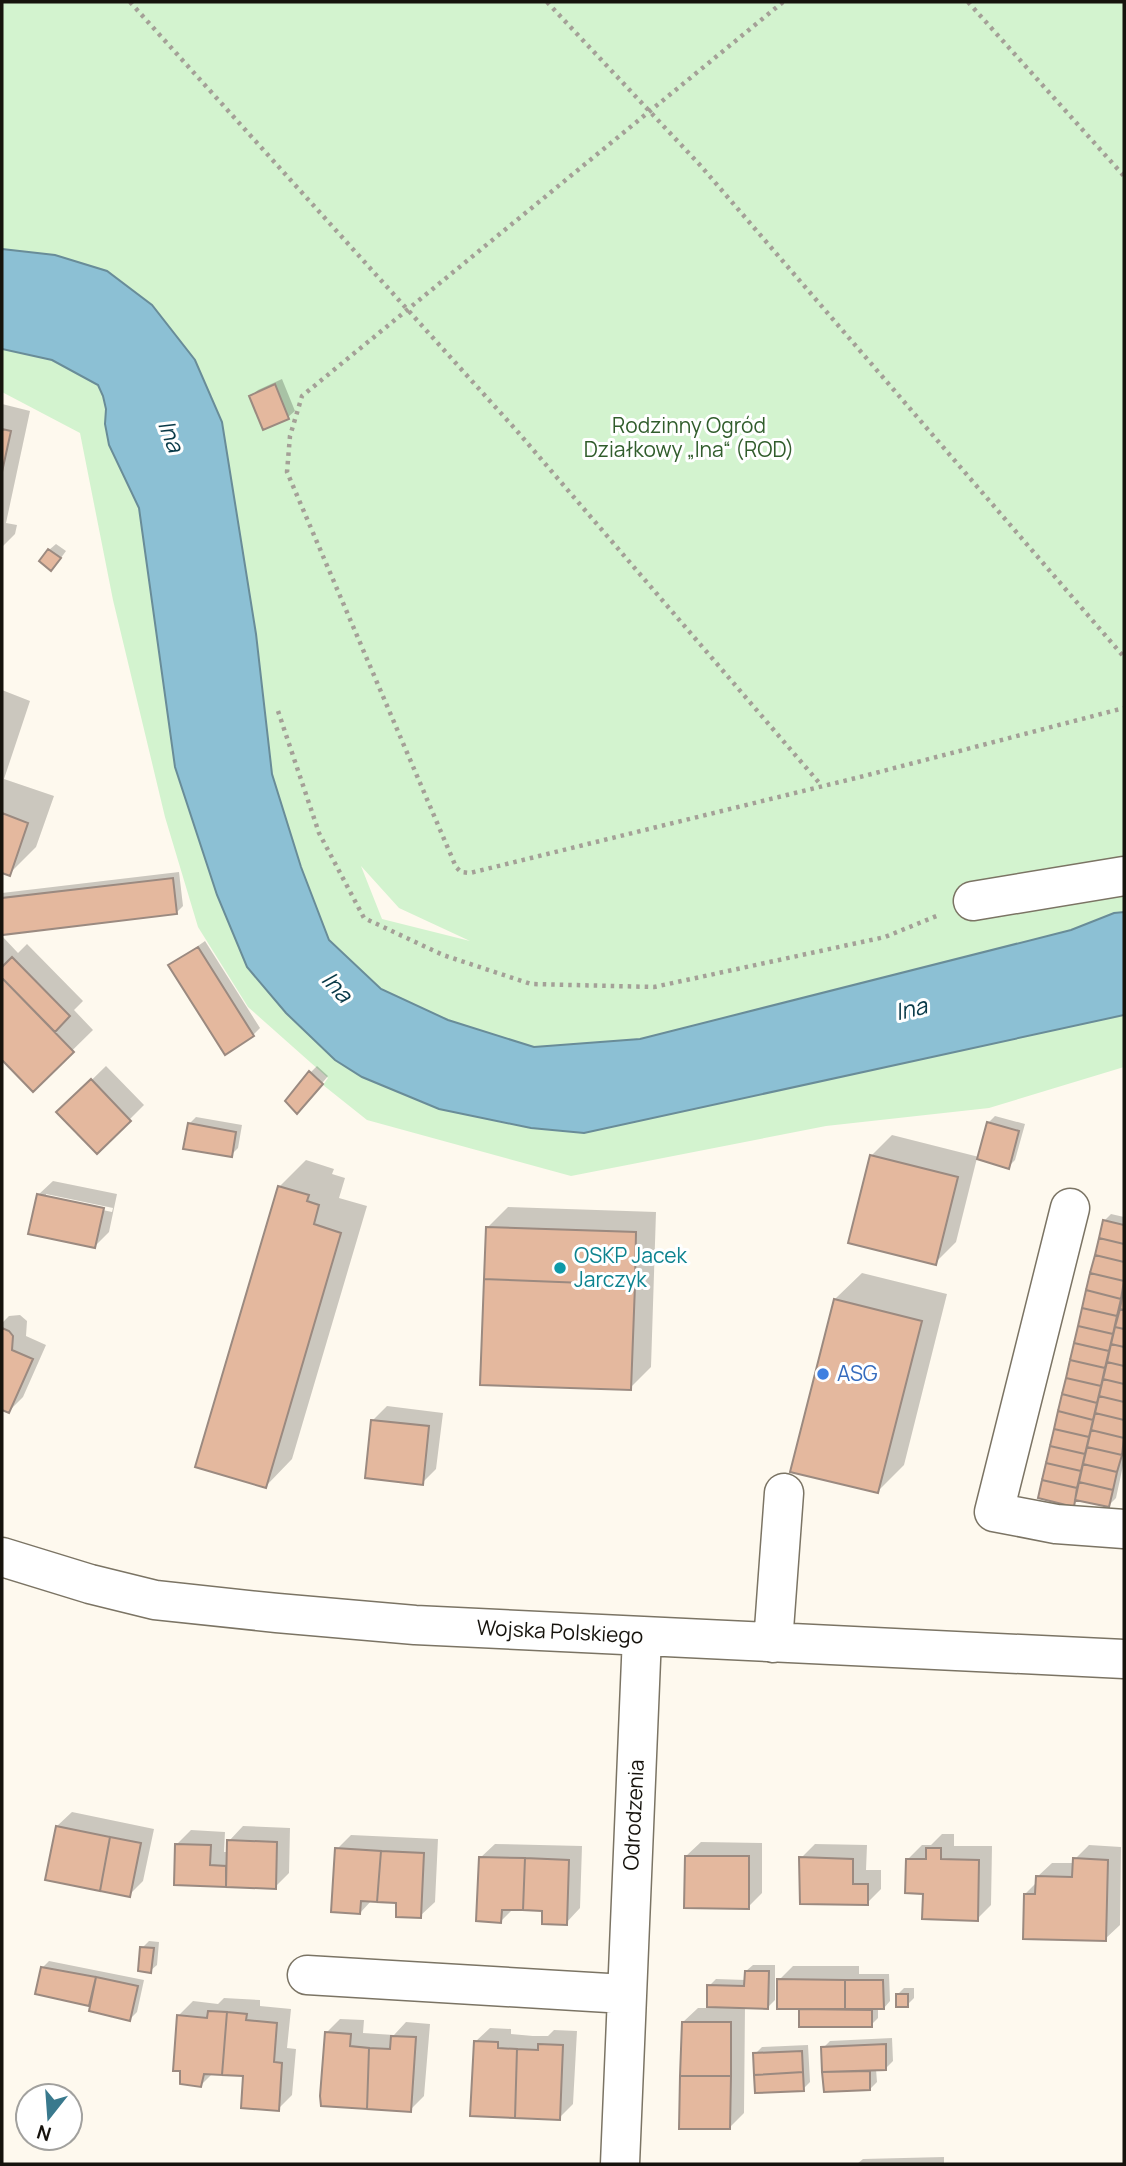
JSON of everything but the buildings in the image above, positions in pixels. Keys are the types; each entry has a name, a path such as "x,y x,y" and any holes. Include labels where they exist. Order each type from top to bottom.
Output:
{"street":[{"path":"973,901 1124,876"},
{"path":"1070,1208 994,1512 1056,1524 1124,1529"},
{"path":"773,1643 784,1493"},
{"name":"Wojska Polskiego","path":"2,1556 90,1584 155,1600 415,1625 1124,1659"},
{"name":"Odrodzenia","path":"620,2164 625,1993 642,1636"},
{"path":"307,1975 625,1993"}],"path":[{"path":"130,2 517,431 821,785"},
{"path":"547,2 700,165 1124,657"},
{"path":"783,2 302,396 290,436 287,472 456,867 461,872 470,873 1124,708"},
{"path":"968,2 1124,176"},
{"path":"278,711 319,833 364,919 443,956 531,984 654,987 885,937 973,901"}],"green space":[{"name":"Rodzinny Ogród Działkowy „Ina“ (ROD)","path":"2,2 1124,2 1124,1067 989,1108 826,1126 571,1176 367,1120 323,1085 328,1078 248,1007 198,927 165,817 113,600 80,433 2,392","holes":["361,866 399,908 470,941 382,919"]}],"water":[{"name":"Ina","path":"2,249 55,255 107,271 152,305 195,360 222,422 256,634 272,774 301,867 329,940 381,989 448,1020 534,1047 640,1039 1071,930 1114,913 1124,912 1124,1015 584,1133 531,1128 439,1109 362,1077 335,1060 286,1013 247,967 217,895 175,767 139,508 109,445 103,396 98,385 52,360 2,349"}],"place":[{"name":"OSKP Jacek Jarczyk","path":"560,1268"},
{"name":"ASG","path":"823,1374"}]}
